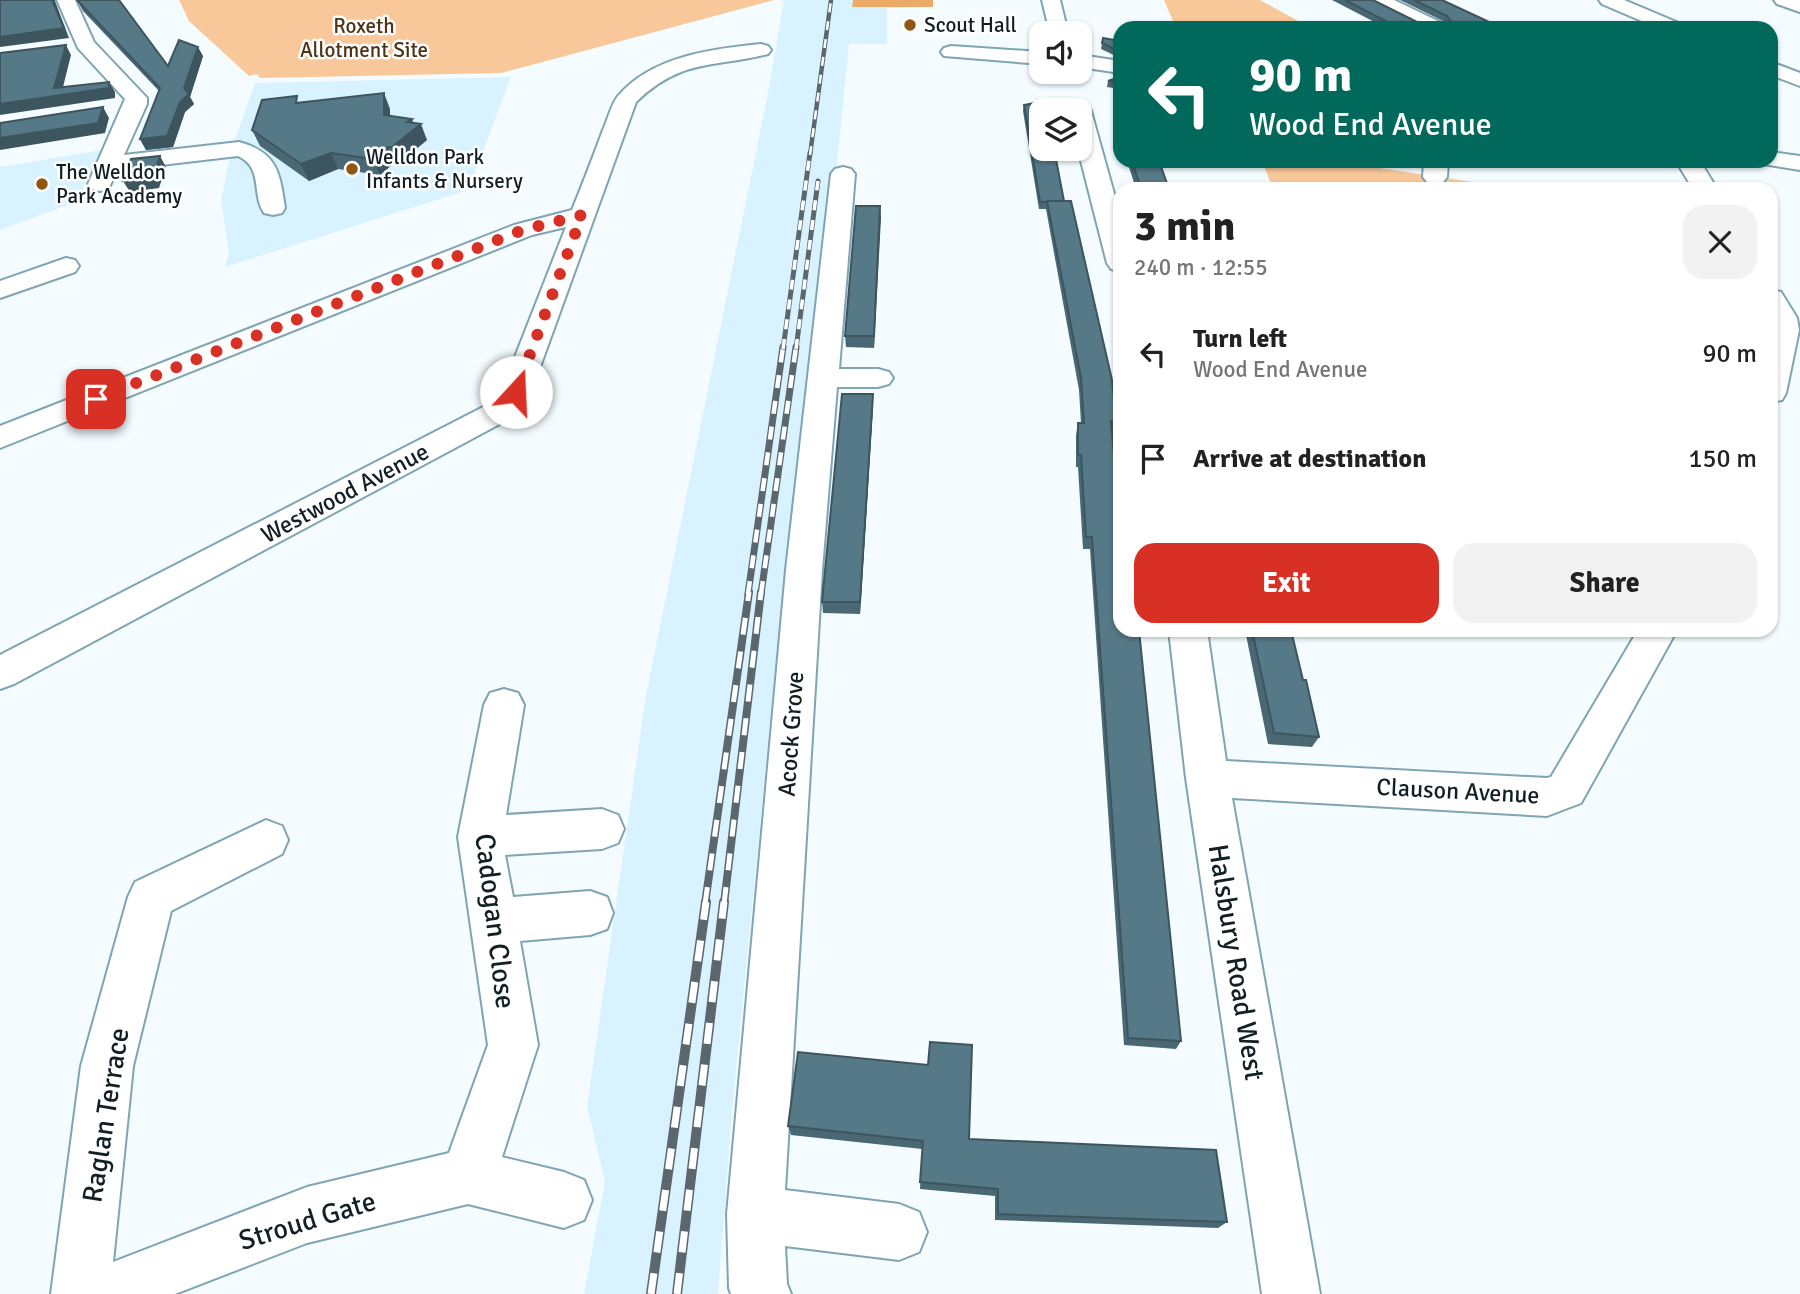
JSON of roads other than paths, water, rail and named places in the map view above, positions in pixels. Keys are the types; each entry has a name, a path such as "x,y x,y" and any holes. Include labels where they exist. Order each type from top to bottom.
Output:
{"street":[{"path":"66,0 85,44 136,98 136,104 105,174 239,149 251,152 266,166 273,208"},
{"path":"1051,0 1056,21"},
{"path":"1380,0 1423,21"},
{"path":"1608,0 1658,21"},
{"path":"1783,0 1800,6"},
{"path":"62,47 85,44"},
{"name":"Westwood Avenue","path":"0,673 502,410 516,392 626,100 637,87 661,72 694,60 761,50"},
{"path":"951,52 1029,57"},
{"path":"1092,63 1113,66"},
{"path":"1778,71 1800,80"},
{"path":"109,108 136,104"},
{"path":"1092,157 1113,236"},
{"path":"1778,160 1800,163"},
{"name":"Acock Grove","path":"762,1294 758,1288 755,1214 804,570 843,174"},
{"path":"0,438 523,230 582,215"},
{"path":"0,290 66,266"},
{"path":"1778,310 1785,330 1778,362"},
{"path":"824,378 878,378"},
{"name":"Halsbury Road West","path":"1189,637 1207,778 1291,1294"},
{"name":"Clauson Avenue","path":"1207,778 1547,797 1566,790 1654,637"},
{"name":"Cadogan Close","path":"475,1155 513,1045 480,838 504,705"},
{"path":"480,838 602,829"},
{"name":"Raglan Terrace","path":"80,1294 107,1066 151,897 266,840"},
{"path":"493,921 590,913"},
{"path":"475,1155 564,1200"},
{"name":"Stroud Gate","path":"108,1294 151,1274 475,1155"},
{"path":"755,1214 899,1232"}],"railway":[{"path":"810,155 831,0"},
{"path":"783,349 810,153"},
{"path":"796,349 818,181"},
{"path":"748,594 783,347"},
{"path":"761,594 796,347"},
{"path":"705,904 749,592"},
{"path":"724,904 761,592"},
{"path":"651,1294 706,902"},
{"path":"677,1294 724,902"}],"place":[{"name":"Scout Hall","path":"910,25"},
{"name":"Welldon Park Infants & Nursery","path":"352,169"},
{"name":"The Welldon Park Academy","path":"42,184"}],"park label":[{"name":"Roxeth Allotment Site","path":"364,38"}]}
